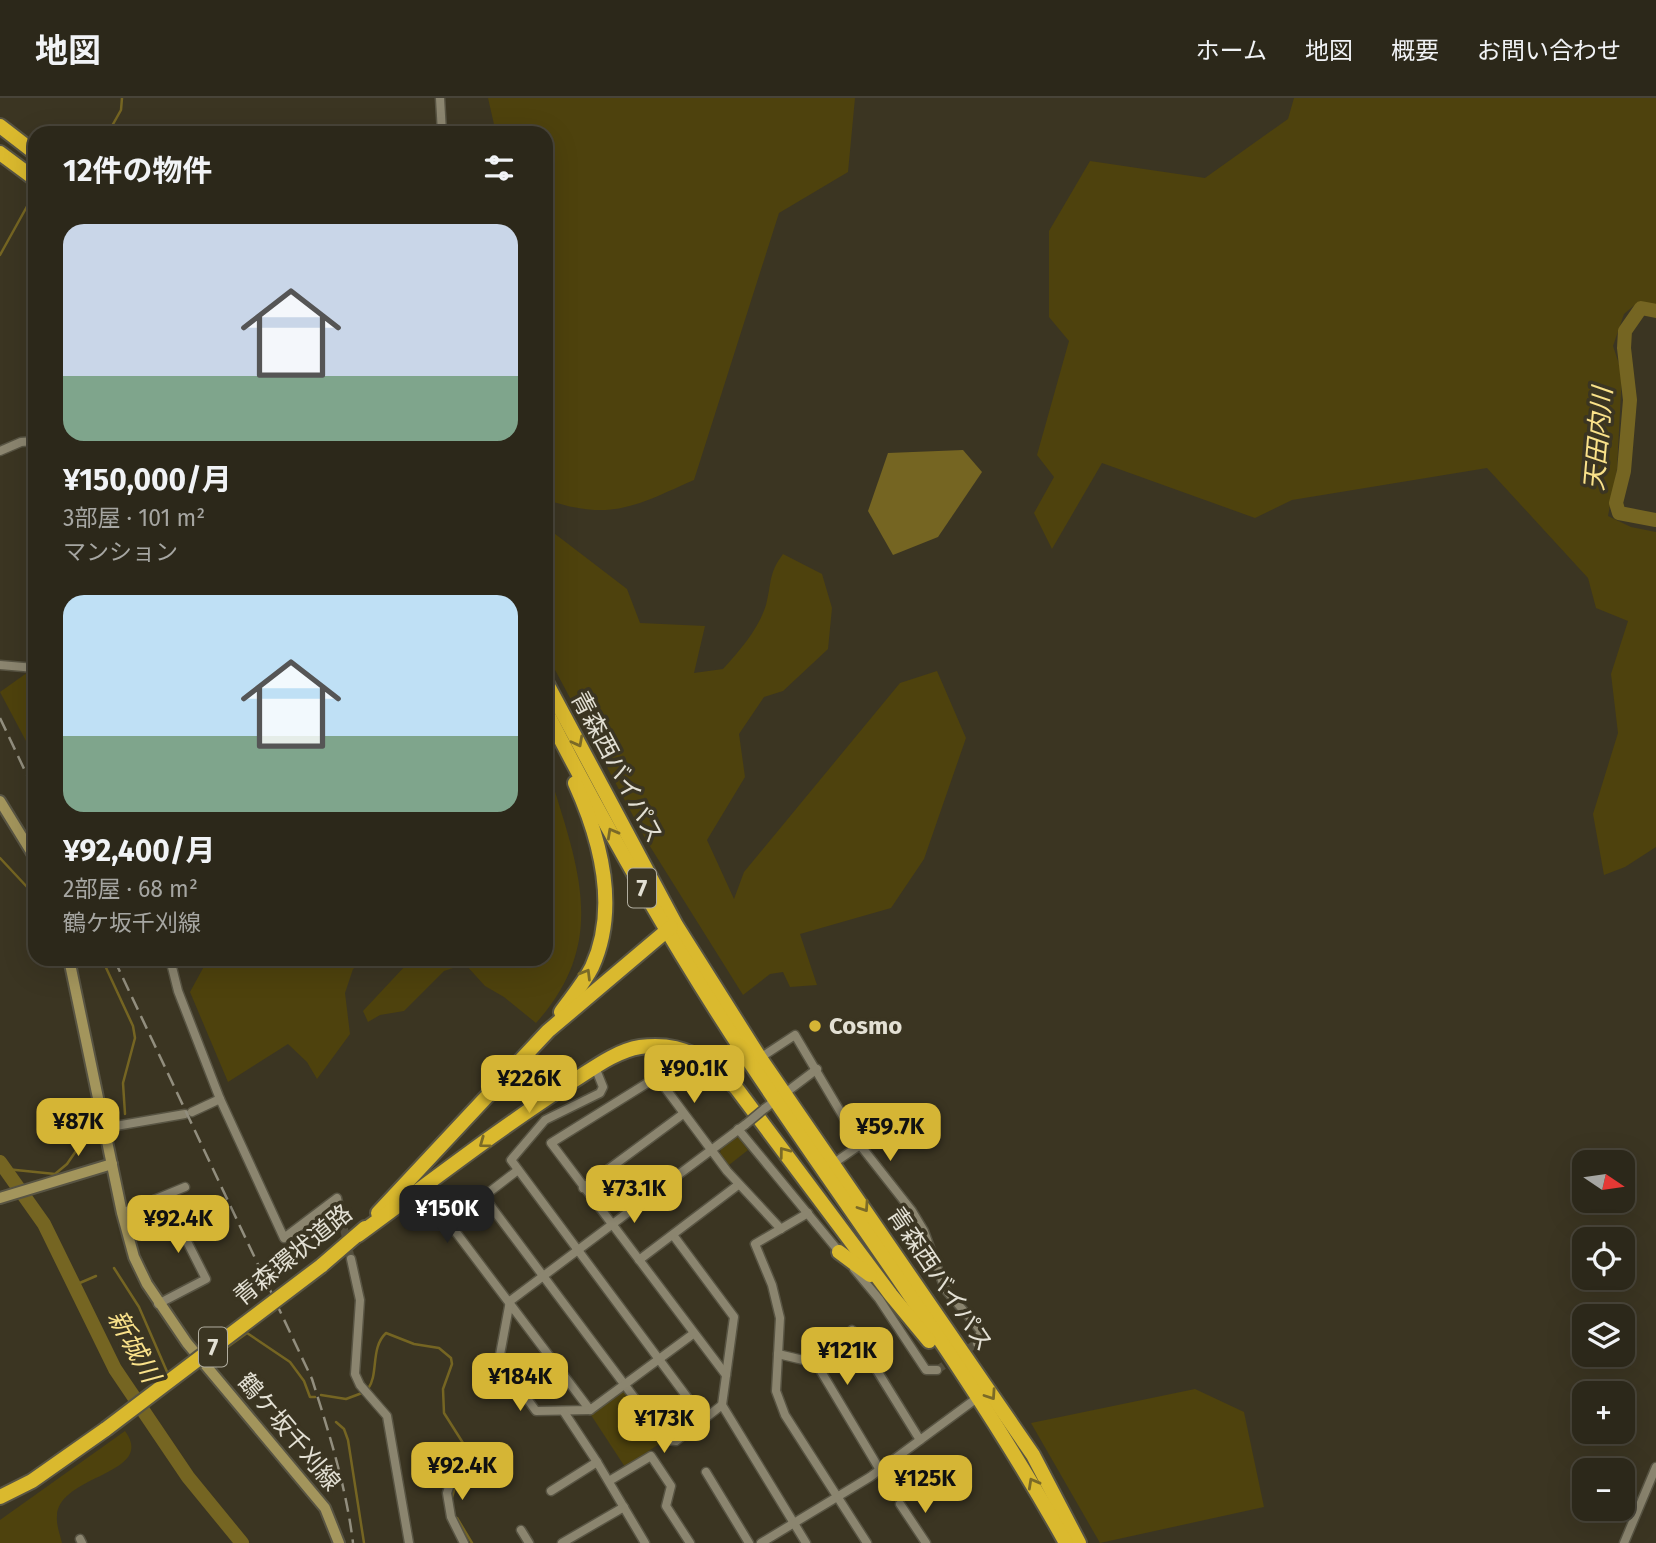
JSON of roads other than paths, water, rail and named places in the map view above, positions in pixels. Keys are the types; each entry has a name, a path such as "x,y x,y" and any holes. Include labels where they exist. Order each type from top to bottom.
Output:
{"highway":[{"path":"0,126 28,148"},
{"path":"0,153 28,174"},
{"name":"青森西バイパス","path":"553,696 670,928 760,1058 780,1096 834,1163 1033,1455 1079,1543"},
{"name":"青森西バイパス","path":"553,723 670,928 977,1398 1023,1464 1066,1543"},
{"path":"548,1031 592,967 604,922 604,878 597,842 583,800 553,734"},
{"name":"青森環状道路","path":"0,1497 32,1481 106,1429 358,1235 548,1031 670,928"},
{"path":"358,1235 535,1106 595,1067 625,1051 658,1046 694,1052 708,1061 737,1089 891,1295 977,1398"},
{"path":"839,1252 891,1295"}],"main road":[{"path":"0,801 28,847"},
{"name":"鶴ケ坂千刈線","path":"70,966 122,1213 134,1257 158,1304 187,1343 325,1508 339,1543"},
{"path":"0,1198 112,1164"}],"street":[{"path":"440,98 442,126"},
{"path":"0,451 28,442"},
{"path":"0,665 28,667"},
{"path":"172,966 178,991 220,1099 284,1238 337,1198 341,1216"},
{"path":"760,1058 795,1035 860,1145 924,1231 945,1289 981,1331 977,1343"},
{"path":"595,1067 603,1087 600,1093 545,1119 511,1160 705,1420"},
{"path":"693,1334 590,1410 536,1410 499,1360 510,1301 817,1069"},
{"path":"726,1375 551,1143 657,1077 738,1185 781,1229"},
{"path":"104,1128 188,1113 220,1099"},
{"path":"583,1188 683,1114"},
{"path":"742,1126 808,1213 879,1299 926,1370 937,1370"},
{"path":"834,1163 860,1145"},
{"path":"518,1170 449,1223 590,1410"},
{"path":"639,1260 738,1185"},
{"path":"122,1213 185,1187"},
{"path":"158,1304 206,1279 164,1195"},
{"path":"484,1198 666,1440 676,1441 722,1405"},
{"path":"808,1213 755,1244 772,1284 780,1318 776,1391 785,1415 867,1543"},
{"path":"673,1235 734,1317 722,1405 806,1543"},
{"path":"351,1259 360,1300 355,1374 360,1385 387,1416 409,1543"},
{"path":"852,1330 920,1440"},
{"path":"778,1354 816,1363 880,1470"},
{"path":"761,1543 880,1470 977,1398"},
{"path":"564,1412 645,1543"},
{"path":"609,1481 651,1456 671,1486 666,1506 690,1543"},
{"path":"459,1457 447,1493 451,1517 464,1543"},
{"path":"551,1491 597,1462"},
{"path":"1624,1543 1656,1467"},
{"path":"706,1472 749,1543"},
{"path":"900,1504 926,1543"},
{"path":"562,1543 624,1507"},
{"path":"521,1530 529,1543"}],"waterway":[{"path":"112,126 121,110 122,98"},
{"path":"0,255 28,205"},
{"name":"天田内川","path":"1656,311 1641,308 1625,331 1624,348 1630,400 1624,471 1616,503 1619,513 1656,520"},
{"path":"0,858 28,888"},
{"path":"105,966 133,1026 135,1038 123,1083 125,1114"},
{"path":"6,1169 55,1174 67,1164 78,1148 80,1125"},
{"name":"新城川","path":"0,1162 44,1224 115,1369 188,1477 242,1543"},
{"path":"114,1268 139,1307 168,1374"},
{"path":"75,1285 96,1276"},
{"path":"215,1356 247,1333 290,1362 304,1381 310,1397 315,1397"},
{"path":"368,1389 378,1346 386,1333 414,1344 439,1348 451,1358 452,1364 443,1389 444,1413 463,1443 465,1453 451,1501"},
{"path":"321,1395 346,1399 362,1393"},
{"path":"336,1422 344,1429 348,1440 364,1543"},
{"path":"457,1518 472,1543"}],"tunnel":[{"path":"341,1216 351,1259"},
{"path":"937,1370 977,1343"}],"railway":[{"path":"0,718 28,777"},
{"path":"117,966 312,1379 331,1440 353,1543"}],"place":[{"name":"Cosmo","path":"815,1026"}]}
